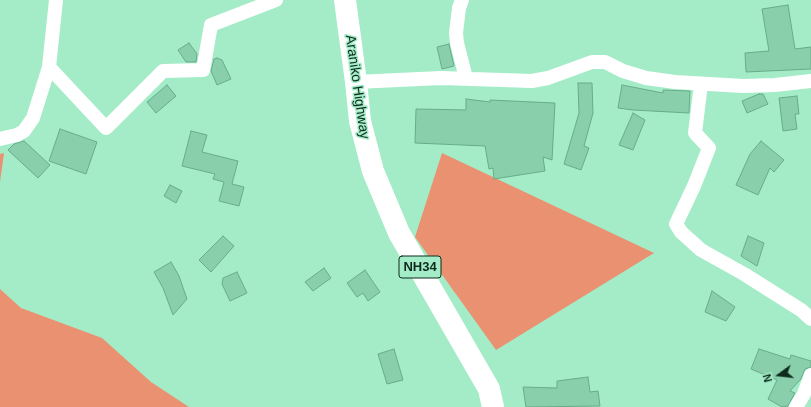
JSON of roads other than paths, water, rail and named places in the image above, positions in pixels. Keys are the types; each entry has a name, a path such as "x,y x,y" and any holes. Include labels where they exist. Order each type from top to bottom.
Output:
{"highway":[{"name":"Araniko Highway","path":"345,0 360,121 373,171 400,233 489,389 493,407"}],"street":[{"path":"0,139 17,135 24,131 33,118 49,67 56,0"},
{"path":"49,67 106,128 163,72 203,70 211,25 276,0"},
{"path":"462,0 459,8 456,32 457,43 466,78"},
{"path":"356,82 441,78 532,81 548,78 592,62 605,62 623,71 646,78 675,82 743,86 776,85 811,81"},
{"path":"701,84 695,133 709,148 694,186 676,224 681,232 701,250 802,310 811,319"},
{"path":"796,407 804,394 811,375"}]}
